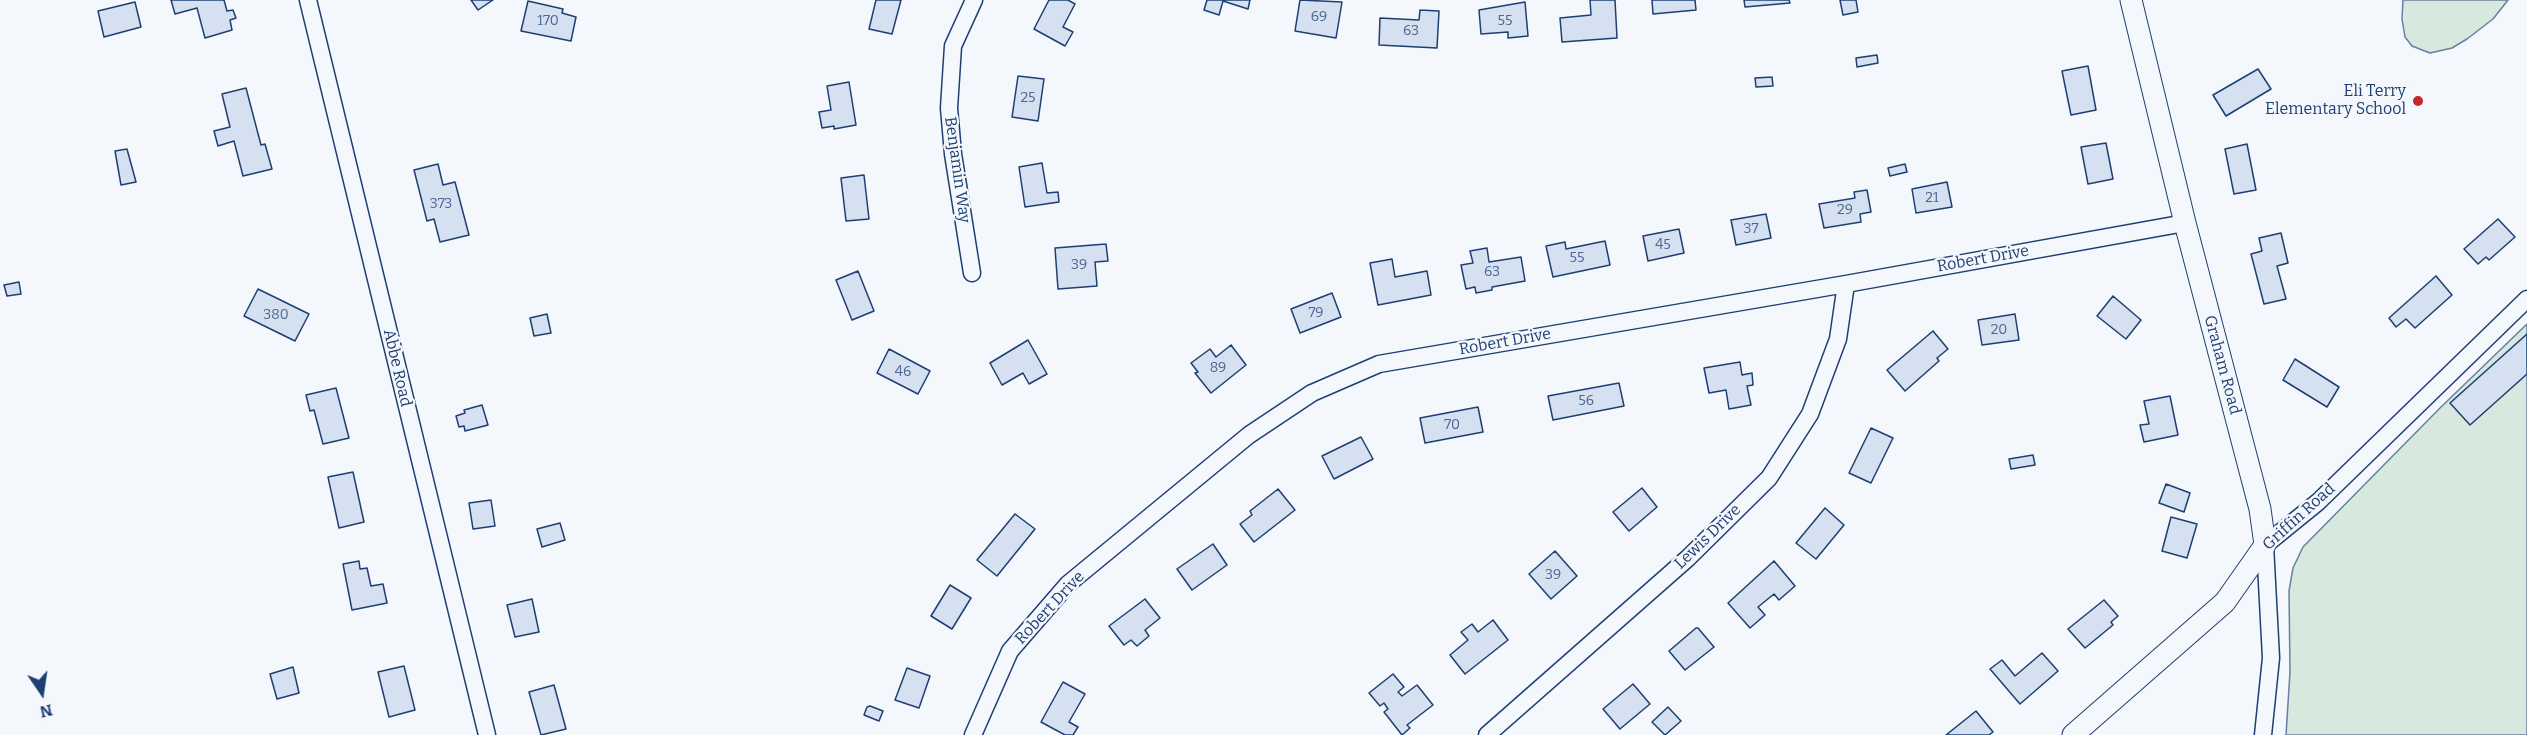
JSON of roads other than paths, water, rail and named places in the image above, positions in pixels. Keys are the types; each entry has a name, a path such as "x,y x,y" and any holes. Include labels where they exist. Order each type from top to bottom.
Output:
{"street":[{"name":"Abbe Road","path":"308,0 487,735"},
{"name":"Benjamin Way","path":"972,273 953,154 949,108 953,46 974,0"},
{"name":"Graham Road","path":"2131,0 2185,223 2260,509 2265,545 2271,658 2264,735"},
{"name":"Robert Drive","path":"973,735 1010,651 1068,584 1249,435 1312,393 1379,364 2185,223"},
{"name":"Lewis Drive","path":"1487,735 1688,558 1769,478 1810,414 1838,339 1846,284"},
{"name":"Griffin Road","path":"2073,735 2225,602 2265,545 2318,502 2527,299"}],"place":[{"name":"Eli Terry Elementary School","path":"2418,101"}]}
